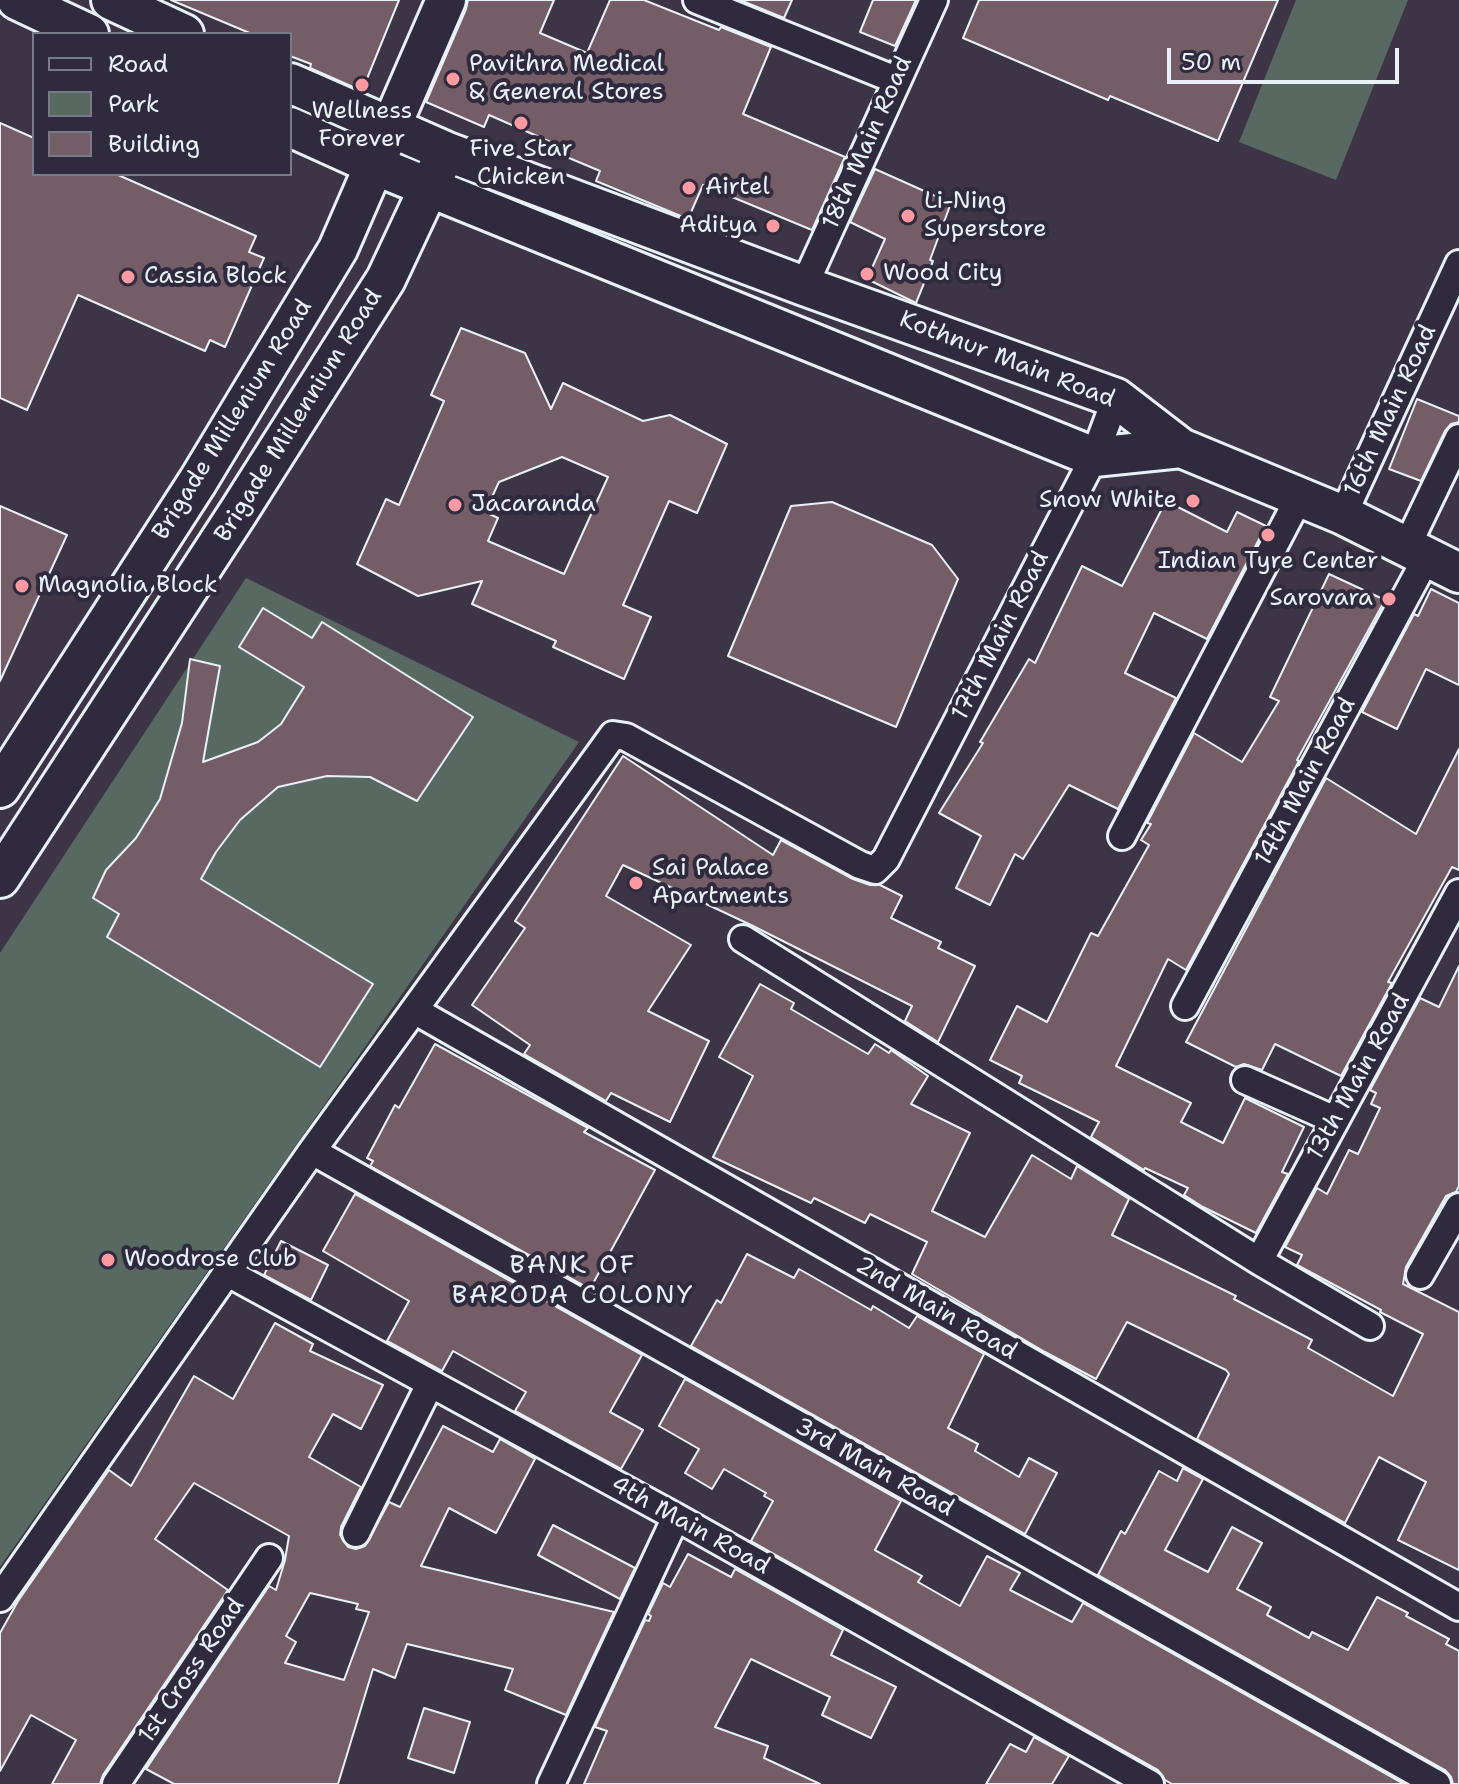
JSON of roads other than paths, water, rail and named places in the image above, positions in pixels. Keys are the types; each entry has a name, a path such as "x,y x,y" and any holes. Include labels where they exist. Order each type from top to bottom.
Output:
{"main road":[{"path":"17,0 85,32"},
{"path":"111,0 180,32"},
{"path":"392,130 446,0"},
{"name":"Kothnur Main Road","path":"292,84 445,151 804,286 1116,398 1181,448"},
{"path":"292,128 430,188 1094,457 1181,448 1343,515 1431,559"},
{"name":"Brigade Millenium Road","path":"0,788 198,481 338,249 392,130"},
{"name":"Brigade Millennium Road","path":"0,878 225,534 386,279 445,151"}],"street":[{"path":"697,0 896,80"},
{"name":"18th Main Road","path":"804,286 934,0"},
{"name":"16th Main Road","path":"1343,515 1459,264"},
{"name":"17th Main Road","path":"414,1010 613,735 626,737 860,865 875,870 886,859 1094,457 1116,398"},
{"name":"14th Main Road","path":"1185,1006 1431,559 1459,438"},
{"path":"1122,836 1300,496"},
{"name":"13th Main Road","path":"1259,1261 1459,893"},
{"path":"743,939 1259,1261 1370,1326"},
{"path":"0,1598 414,1010"},
{"name":"2nd Main Road","path":"414,1010 1459,1607"},
{"path":"1245,1080 1335,1120"},
{"name":"3rd Main Road","path":"312,1151 1437,1784"},
{"path":"1420,1275 1459,1207"},
{"name":"4th Main Road","path":"228,1273 676,1517 1150,1784"},
{"path":"356,1533 430,1384"},
{"path":"551,1784 676,1517"},
{"name":"1st Cross Road","path":"116,1784 269,1558"}],"place":[{"name":"Pavithra Medical & General Stores","path":"453,79"},
{"name":"Wellness Forever","path":"362,85"},
{"name":"Five Star Chicken","path":"521,123"},
{"name":"Airtel","path":"689,188"},
{"name":"Li-Ning Superstore","path":"908,216"},
{"name":"Aditya","path":"773,226"},
{"name":"Wood City","path":"867,274"},
{"name":"Cassia Block","path":"128,277"},
{"name":"Snow White","path":"1193,501"},
{"name":"Jacaranda","path":"455,505"},
{"name":"Indian Tyre Center","path":"1268,535"},
{"name":"Magnolia Block","path":"22,586"},
{"name":"Sarovara","path":"1389,599"},
{"name":"Sai Palace Apartments","path":"636,883"},
{"name":"Woodrose Club","path":"108,1260"}],"district":[{"name":"BANK OF BARODA COLONY","path":"573,1281"}]}
